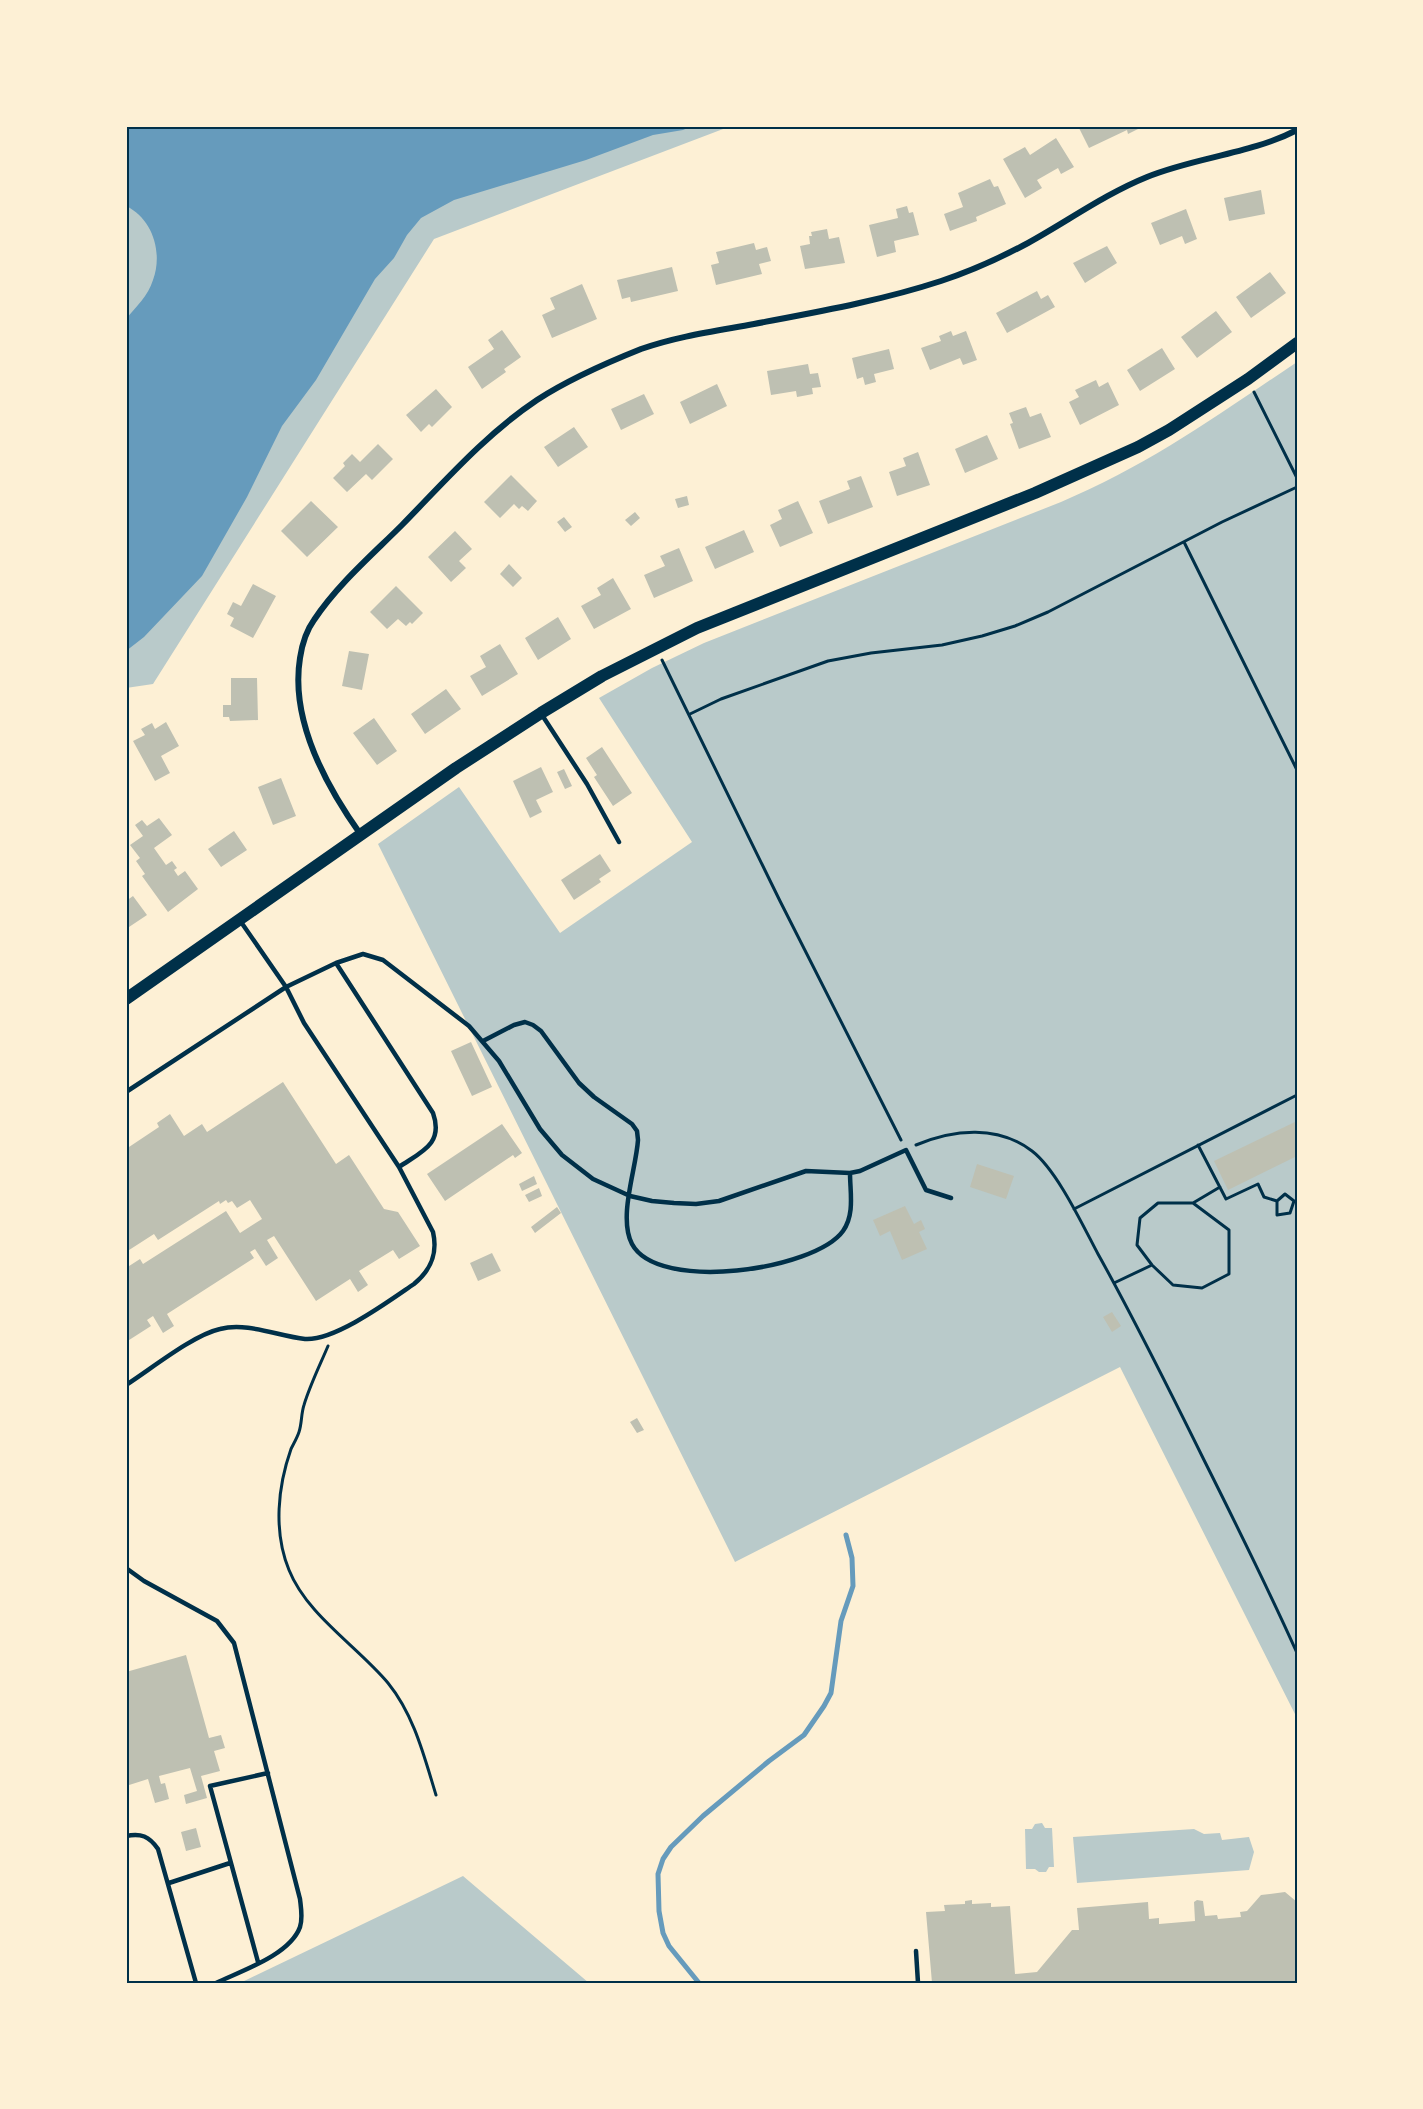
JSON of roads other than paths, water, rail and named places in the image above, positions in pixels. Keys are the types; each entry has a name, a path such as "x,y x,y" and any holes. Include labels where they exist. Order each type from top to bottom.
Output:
{"main road":[{"path":"126,999 464,763 541,713 656,647 751,605 1104,464 1169,430 1248,379 1297,343"}],"street":[{"path":"361,835 348,817 324,773 304,721 298,682 304,641 311,624 337,590 482,444 515,416 539,399 590,371 645,348 696,334 848,307 941,281 971,270 1030,242 1096,202 1148,177 1200,159 1267,143 1297,130"}],"lane":[{"path":"541,713 587,784 619,842"},
{"path":"126,1385 198,1338 218,1329 238,1327 306,1339 330,1335 414,1284 423,1276 433,1260 435,1241 433,1232 399,1167 304,1023 286,987 239,920"},
{"path":"126,1092 286,987 336,963 363,954 383,960 454,1013 483,1041 511,1080 540,1129 562,1155 593,1179 630,1196 652,1201 696,1204 739,1195 806,1171 850,1173 871,1167 906,1149 926,1190 951,1198"},
{"path":"336,963 433,1113 437,1132 432,1142 426,1149 399,1167"},
{"path":"483,1041 514,1025 525,1022 533,1025 541,1031 579,1083 601,1103 632,1124 637,1131 638,1140 626,1222 628,1233 637,1251 645,1258 676,1268 717,1273 736,1272 776,1264 803,1255 837,1238 845,1229 851,1206 850,1173"},
{"path":"126,1568 144,1581 217,1620 234,1643 300,1899 302,1917 295,1936 287,1945 277,1953 216,1983"},
{"path":"258,1962 210,1786 268,1773"},
{"path":"126,1836 138,1834 146,1836 153,1842 161,1856 196,1983"},
{"path":"169,1883 230,1863"},
{"path":"916,1951 918,1983"}],"water":[{"path":"126,126 692,126 683,130 653,135 586,160 454,200 421,218 407,235 394,258 375,279 316,380 282,426 247,497 202,576 144,637 126,651 126,319 148,291 156,270 157,259 149,228 143,219 126,206"}],"waterway":[{"path":"699,1983 669,1946 663,1933 659,1911 658,1874 663,1859 671,1847 703,1816 804,1735 824,1706 831,1693 841,1621 853,1586 852,1558 846,1535"}]}
